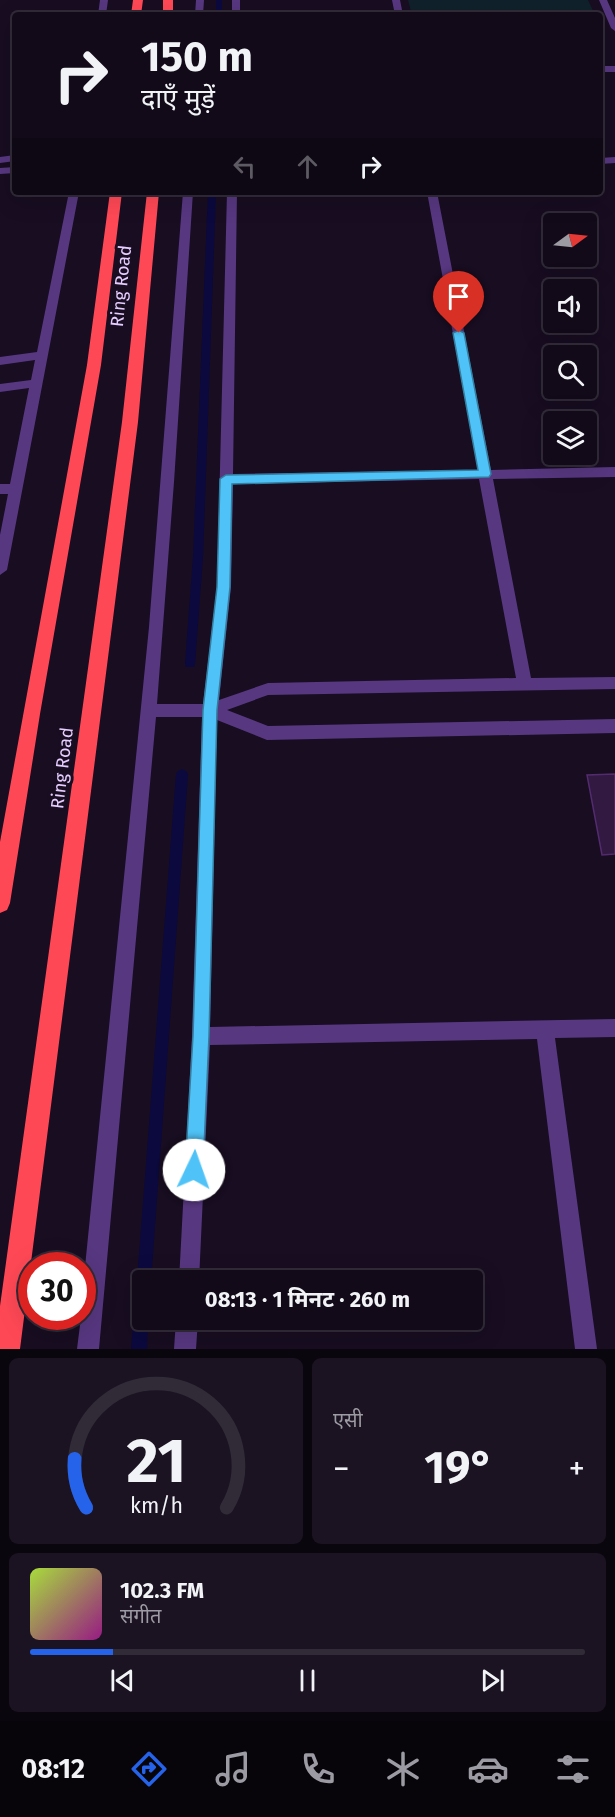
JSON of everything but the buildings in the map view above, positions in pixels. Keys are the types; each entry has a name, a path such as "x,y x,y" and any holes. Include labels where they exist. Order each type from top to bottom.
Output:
{"highway":[{"name":"Ring Road","path":"0,903 94,365 116,195"},
{"name":"Ring Road","path":"7,1349 130,422 153,195"}],"street":[{"path":"603,0 615,28"},
{"path":"0,570 74,195"},
{"path":"88,1349 150,711 176,396 188,195"},
{"path":"190,1270 201,1036 210,710 224,587 232,195"},
{"path":"433,195 525,686"},
{"path":"0,361 44,355"},
{"path":"0,388 38,383"},
{"path":"226,479 615,472"},
{"path":"0,489 16,489"},
{"path":"150,711 210,710 268,689 615,683"},
{"path":"210,710 267,733 615,726"},
{"path":"201,1036 615,1028"},
{"path":"545,1029 586,1349"},
{"path":"185,1349 186,1330"}],"shaded area":[{"path":"408,0 588,0 594,12 411,12"}],"waterway":[{"path":"219,0 219,12"},
{"path":"190,664 198,557 212,195"},
{"path":"145,1270 182,774"},
{"path":"139,1349 140,1330"}],"route":[{"path":"194,1170 201,1036 210,710 224,587 226,479 485,474 459,333"}]}
